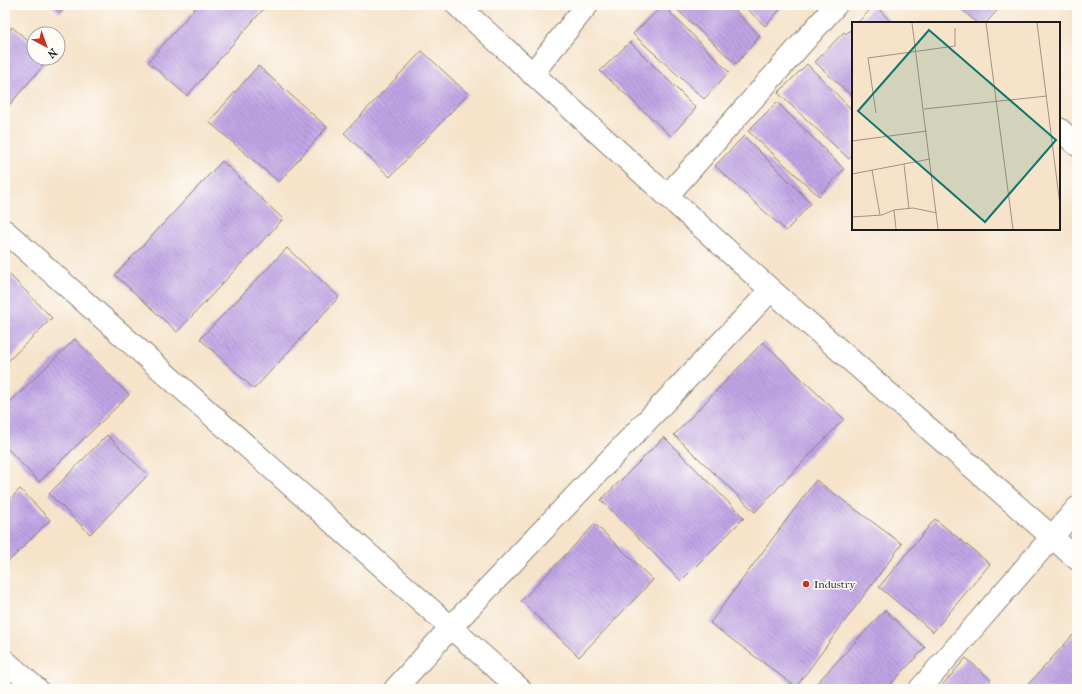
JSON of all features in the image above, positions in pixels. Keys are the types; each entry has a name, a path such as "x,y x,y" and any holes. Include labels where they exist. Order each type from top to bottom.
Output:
{"street":[{"path":"457,5 771,290 1077,559"},
{"path":"532,74 587,5"},
{"path":"667,196 836,5"},
{"path":"1060,130 1077,144"},
{"path":"5,230 520,689"},
{"path":"395,689 771,290"},
{"path":"920,689 1077,508"},
{"path":"5,661 37,689"}],"building":[{"path":"51,5 68,5 60,13"},
{"path":"198,5 267,5 187,96 148,62"},
{"path":"663,5 729,72 704,99 633,34"},
{"path":"672,5 730,5 760,36 736,64"},
{"path":"743,5 784,5 765,26"},
{"path":"875,5 891,22 858,22"},
{"path":"957,5 1002,5 987,22 976,22"},
{"path":"12,27 26,39 26,66 43,66 5,110 5,35"},
{"path":"852,28 852,96 815,62 844,32 846,34"},
{"path":"630,42 696,108 671,136 600,71"},
{"path":"422,51 468,94 390,177 344,133"},
{"path":"807,64 852,110 852,155 849,159 778,93"},
{"path":"258,66 327,127 279,182 209,122"},
{"path":"777,102 844,169 819,196 748,131"},
{"path":"744,136 811,203 786,231 715,166"},
{"path":"222,161 283,219 177,332 115,275"},
{"path":"287,248 339,297 254,389 200,339"},
{"path":"10,275 52,318 5,364 5,280"},
{"path":"75,339 129,395 39,482 5,446 5,407"},
{"path":"763,342 844,419 755,512 674,435"},
{"path":"107,435 148,475 90,534 49,494"},
{"path":"664,437 744,518 681,581 601,500"},
{"name":"Industry","path":"816,480 902,544 796,687 710,623"},
{"path":"20,489 50,520 5,565 5,504"},
{"path":"935,519 990,564 933,632 879,587"},
{"path":"595,524 653,580 579,657 521,601"},
{"path":"885,610 925,648 886,689 820,689 815,685"},
{"path":"1073,635 1077,639 1077,689 1024,689"},
{"path":"966,658 991,680 982,689 939,689"}],"place":[{"name":"Industry","path":"806,584"}]}
